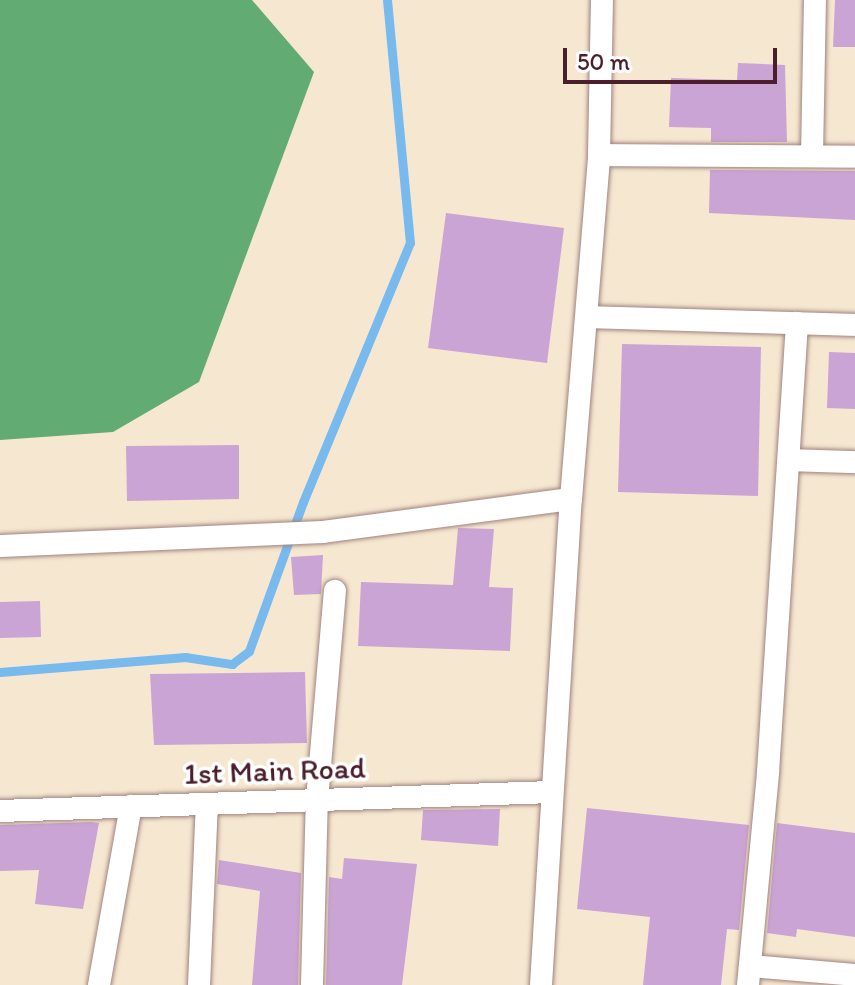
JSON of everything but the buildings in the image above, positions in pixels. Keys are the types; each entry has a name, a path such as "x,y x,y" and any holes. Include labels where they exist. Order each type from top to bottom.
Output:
{"street":[{"path":"541,985 571,499 599,155 602,0"},
{"path":"812,155 815,0"},
{"path":"599,155 855,157"},
{"path":"588,317 855,325"},
{"path":"797,323 790,460 749,975 855,975"},
{"path":"790,460 855,462"},
{"path":"0,546 323,532 571,499"},
{"path":"312,985 317,800 335,591"},
{"name":"1st Main Road","path":"0,811 552,792"},
{"path":"199,985 207,804"},
{"path":"99,985 131,806"}],"green space":[{"path":"0,0 252,0 314,72 199,382 113,432 0,440"}],"waterway":[{"path":"0,672 185,657 232,664 249,651 303,502 410,243 387,0"}]}
